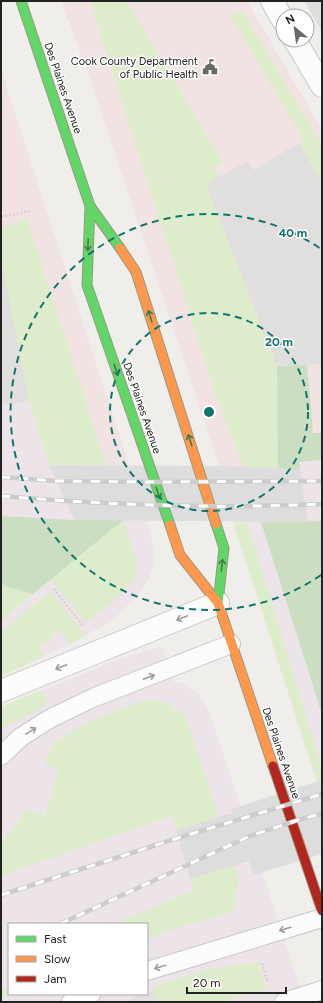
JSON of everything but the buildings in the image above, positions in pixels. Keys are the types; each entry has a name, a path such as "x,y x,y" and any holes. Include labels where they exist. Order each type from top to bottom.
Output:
{"main road":[{"name":"Des Plaines Avenue","path":"22,1 90,206 136,272 141,287 224,548 218,603"},
{"name":"Des Plaines Avenue","path":"90,206 87,284 180,555 218,603 322,911"}],"street":[{"path":"300,48 322,86"},
{"path":"1,691 218,603"}],"lane":[{"path":"1,756 21,737 51,718 95,697 231,644"},
{"path":"148,971 322,918"},
{"path":"284,1002 322,990"},
{"path":"71,1002 88,995"}],"path":[{"path":"1,217 30,210"},
{"path":"54,589 84,627"},
{"path":"262,961 269,987"}],"shaded area":[{"path":"61,1 247,1 322,130 322,460 299,462 300,469 219,466 90,79"},
{"path":"304,1 322,1 322,32 315,20 315,8 308,8"},
{"path":"1,70 129,465 49,465 29,401 1,405"},
{"path":"299,143 322,183 322,364 277,366 206,184 248,161 254,170"},
{"path":"1,257 29,401 1,405"},
{"path":"29,401 49,465 74,520 147,520 153,543 154,562 148,581 137,596 117,616 70,644 1,676 1,405"},
{"path":"322,460 322,796 233,522 247,521 299,462"},
{"path":"159,647 163,648 174,682 182,683 196,692 204,701 210,714 305,1002 1,1002 1,707 117,660"},
{"path":"153,990 159,1002 124,1002 141,995 148,995 148,992"}],"green space":[{"path":"90,1 127,1 223,163 215,168 221,177 206,184 277,366 278,469 244,467 216,396"},
{"path":"242,10 322,145 322,183 299,143 303,139 231,17"},
{"path":"27,219 106,465 49,465 29,401 1,257 1,227"},
{"path":"307,364 313,433 322,433 322,460 299,462 300,469 278,469 277,366"},
{"path":"1,516 74,520 123,520 33,594 1,585"},
{"path":"123,520 137,562 136,574 131,586 129,584 109,605 86,622 51,579"},
{"path":"247,521 322,768 322,780 317,782 233,522"},
{"path":"322,521 322,714 261,522"},
{"path":"1,585 33,594 1,622"},
{"path":"50,591 86,635 70,644 62,630 51,635 52,640 40,647 43,657 1,676 1,633"},
{"path":"42,690 47,703 36,712 1,728 1,707"},
{"path":"148,699 171,704 174,710 184,712 219,817 176,830 171,816 1,876 1,843 20,819 24,809 45,816 59,770 44,763 54,745 68,734 90,722"},
{"path":"234,865 239,880 233,912 168,931 148,940 148,923 116,923 194,890 190,879"},
{"path":"258,962 266,989 221,1002 159,1002 152,987 204,970"},
{"path":"8,988 8,995 14,995 1,998 1,991"}],"pier":[{"path":"49,465 219,466 300,469 308,522 74,520"},
{"path":"322,780 322,854 253,875 249,861 190,879 176,830 232,813 231,809"}],"railway":[{"path":"1,477 56,481 322,481"},
{"path":"1,496 121,504 202,506 322,504"},
{"path":"1,895 178,838 322,794"},
{"path":"62,923 250,836 301,819 322,814"}],"traffic: fast":[{"path":"21,1 90,206 120,248"},
{"path":"90,206 87,285 170,525"},
{"path":"216,524 224,548 218,603"}],"traffic: slow":[{"path":"120,248 136,272 216,524"},
{"path":"170,525 180,555 218,603 273,766"}],"traffic: jam":[{"path":"273,766 322,911"}],"place":[{"name":"Cook County Department of Public Health","path":"210,67"}]}
